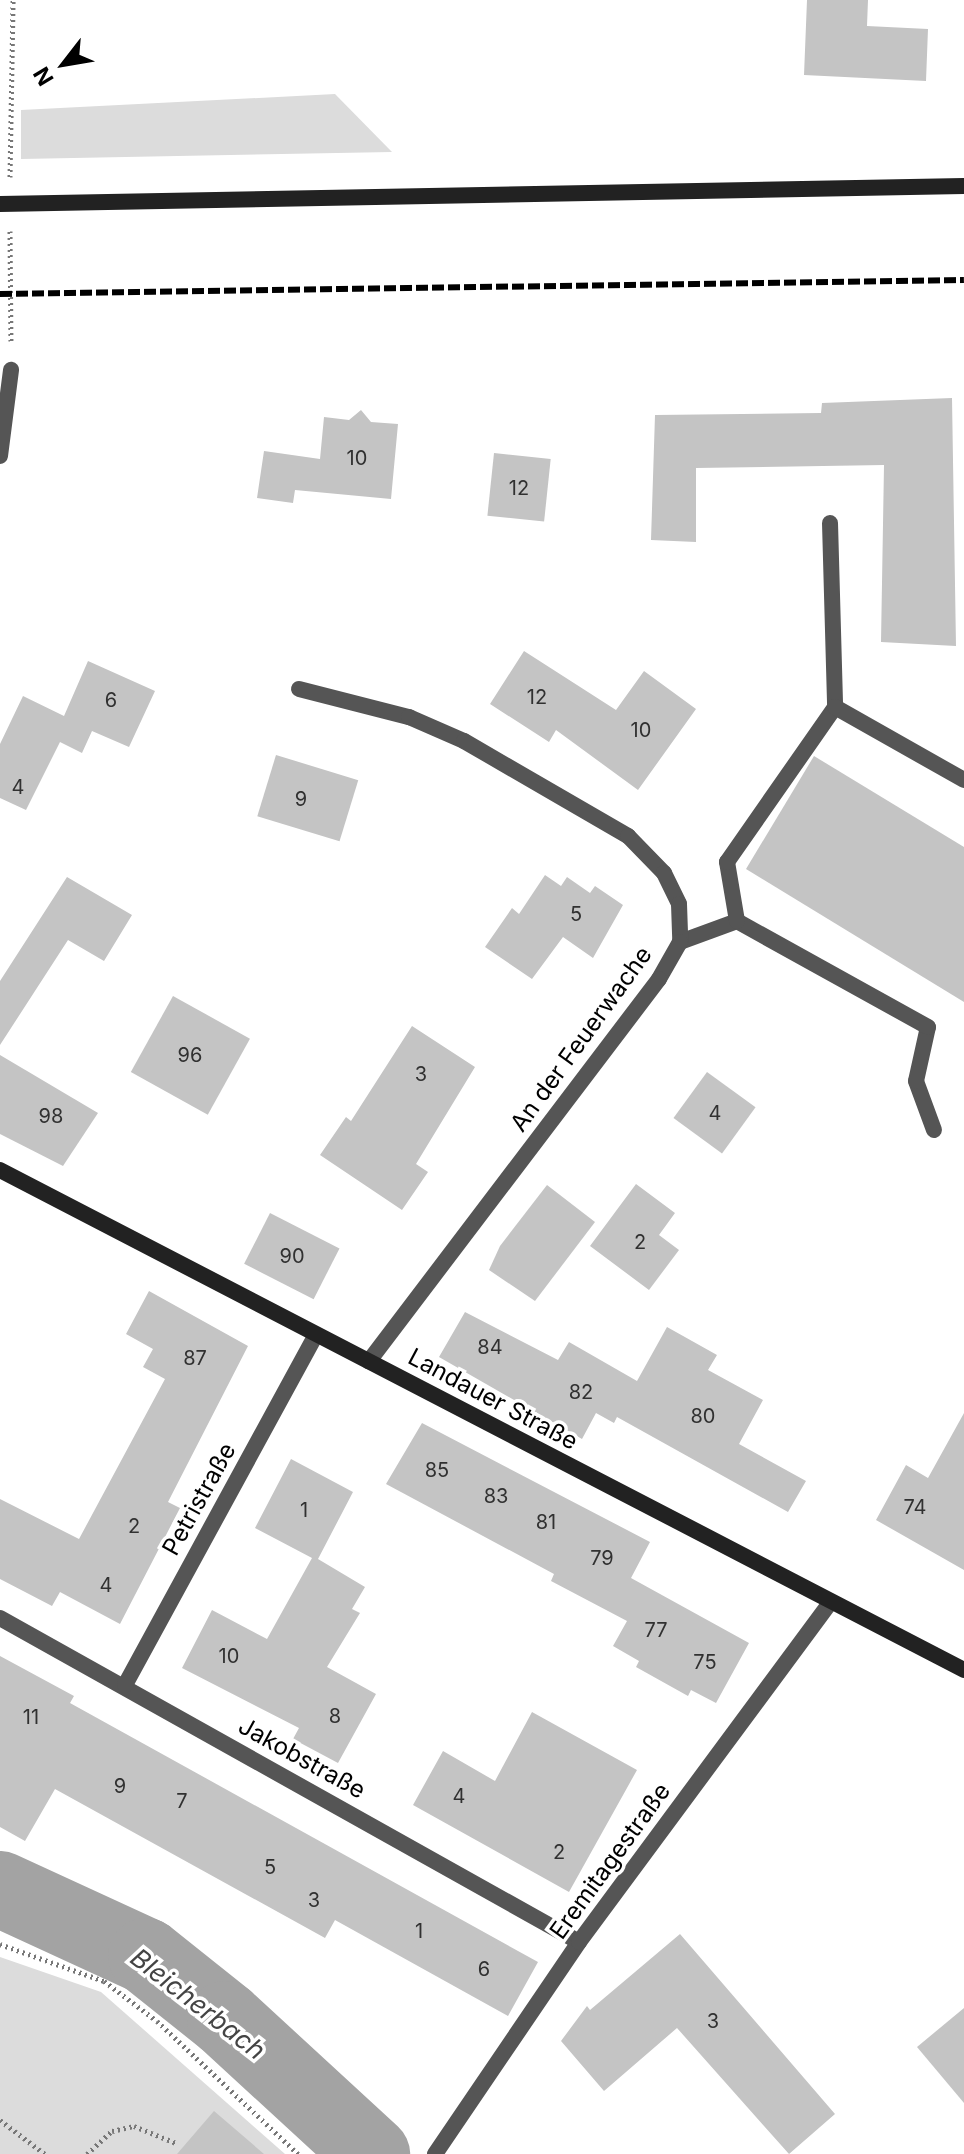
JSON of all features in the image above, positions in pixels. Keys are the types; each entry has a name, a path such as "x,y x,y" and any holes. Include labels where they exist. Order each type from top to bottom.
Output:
{"main road":[{"path":"5,211 964,186"},
{"name":"Landauer Straße","path":"0,1170 964,1670"}],"street":[{"path":"0,456 11,370"},
{"path":"737,921 727,862 835,707 830,523"},
{"name":"An der Feuerwache","path":"299,689 409,717 464,741 628,836 664,873 679,904 680,942 659,979 369,1361"},
{"path":"835,707 964,780"},
{"path":"680,942 737,921 928,1027 916,1081 934,1130"},
{"name":"Petristraße","path":"125,1685 316,1335"},
{"name":"Eremitagestraße","path":"435,2154 579,1942 831,1602"},
{"name":"Jakobstraße","path":"0,1618 125,1685 579,1942"}],"path":[{"path":"10,187 13,0"},
{"path":"5,211 11,370"},
{"path":"0,1944 104,1981 157,2021 298,2154"},
{"path":"0,2120 45,2154"},
{"path":"87,2154 112,2131 134,2126 176,2143"}],"shaded area":[{"path":"335,94 392,152 21,159 21,110"},
{"path":"0,1957 101,1992 285,2154 0,2154"}],"building":[{"path":"807,0 868,0 867,26 928,29 926,81 804,75"},
{"path":"952,398 956,646 881,642 884,465 696,468 696,542 651,540 655,415 821,413 822,403"},
{"path":"361,410 371,422 398,424 391,499 295,490 293,503 257,498 264,451 320,459 324,417 349,420"},
{"path":"494,453 551,459 544,522 487,516"},
{"path":"524,651 616,710 644,671 696,709 638,790 556,730 549,742 490,704"},
{"path":"88,661 155,691 129,747 92,731 82,753 60,742 26,810 0,798 0,744 23,696 64,716"},
{"path":"276,755 358,780 340,841 257,816"},
{"path":"814,756 964,847 964,1002 746,869"},
{"path":"545,875 561,886 567,877 590,893 595,886 623,905 593,958 563,937 532,979 485,947 512,908 519,914"},
{"path":"67,877 132,915 104,961 68,940 0,1045 0,981"},
{"path":"173,996 250,1039 208,1115 131,1072"},
{"path":"412,1026 475,1067 416,1164 428,1172 402,1210 320,1155 346,1117 351,1121"},
{"path":"0,1055 98,1113 63,1166 0,1134"},
{"path":"707,1072 756,1107 722,1153 673,1118"},
{"path":"636,1184 675,1213 659,1235 679,1250 649,1290 590,1246"},
{"path":"547,1185 595,1222 535,1301 489,1270 500,1246"},
{"path":"270,1213 339,1248 314,1299 244,1264"},
{"path":"149,1291 248,1346 168,1502 180,1508 120,1624 60,1592 52,1606 0,1579 0,1499 79,1539 165,1379 143,1367 153,1349 126,1334"},
{"path":"465,1312 558,1360 569,1342 637,1381 667,1327 717,1355 708,1370 763,1400 739,1444 806,1481 788,1512 617,1417 614,1423 596,1413 582,1439 439,1357"},
{"path":"964,1413 964,1570 876,1520 906,1465 928,1478"},
{"path":"422,1423 650,1542 631,1578 749,1643 716,1703 691,1690 688,1696 636,1667 639,1661 613,1646 627,1621 551,1581 554,1574 386,1484"},
{"path":"291,1459 353,1492 318,1559 365,1587 352,1609 360,1613 327,1667 376,1694 338,1763 293,1739 299,1728 182,1668 212,1610 267,1639 312,1558 255,1528"},
{"path":"0,1656 74,1696 70,1703 538,1962 508,2016 335,1920 325,1938 55,1789 25,1841 0,1827"},
{"path":"532,1712 637,1770 569,1892 413,1805 443,1751 495,1781"},
{"path":"680,1934 835,2114 789,2154 677,2028 604,2091 561,2041 587,2006 590,2010"},
{"path":"964,2008 964,2103 917,2047"},
{"path":"214,2111 264,2154 177,2154"}],"waterway":[{"name":"Bleicherbach","path":"0,1889 146,1956 225,2019 372,2154"}],"railway":[{"path":"0,294 964,280"}]}
